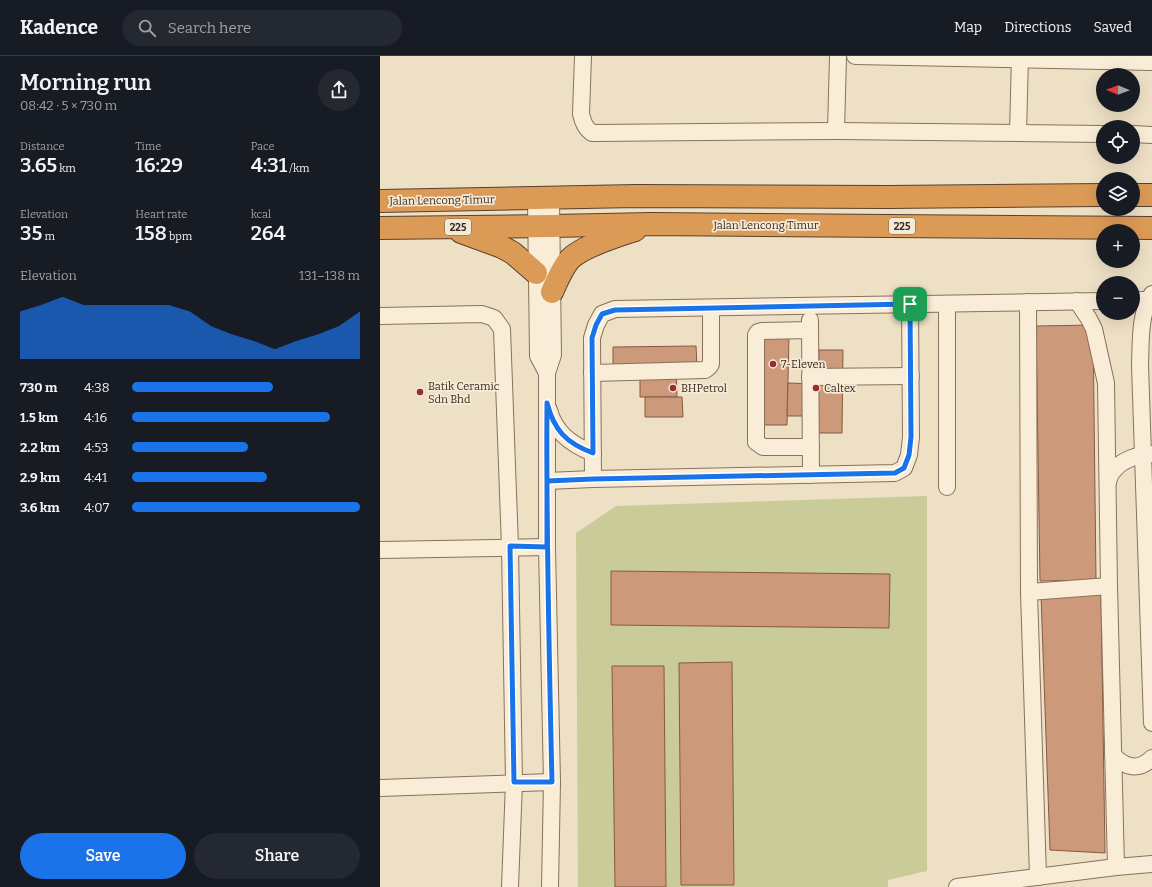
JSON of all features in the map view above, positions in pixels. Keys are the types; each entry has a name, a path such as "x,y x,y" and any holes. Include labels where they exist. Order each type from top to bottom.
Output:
{"highway":[{"path":"1140,195 1152,194"},
{"name":"Jalan Lencong Timur","path":"380,201 636,196 888,197 1096,195"},
{"path":"552,292 564,267 571,258 583,250 651,224"},
{"name":"Jalan Lencong Timur","path":"380,228 651,224 1152,228"},
{"path":"450,227 502,247 513,253 536,273"}],"street":[{"path":"583,56 582,114 583,122 587,129 592,133 836,130 1096,134"},
{"path":"836,130 838,56"},
{"path":"855,56 1020,58 1152,62"},
{"path":"1018,133 1020,58"},
{"path":"1140,134 1152,135"},
{"path":"543,198 544,226 552,292 553,355 547,373 547,547 552,782 550,887"},
{"path":"544,226 536,273 538,356 547,373"},
{"path":"1144,298 1141,328 1140,365 1147,454 1152,723"},
{"path":"1077,301 1094,329 1106,383 1116,867"},
{"path":"593,479 592,338 596,325 602,314 615,310 1096,301"},
{"path":"1028,302 1029,592 1038,877"},
{"path":"547,481 895,473 904,468 909,455 911,437 910,304"},
{"path":"947,304 947,487"},
{"path":"810,306 811,475"},
{"path":"592,373 705,370 711,364 711,308"},
{"path":"380,316 482,314 494,318 502,329 510,546 514,782 510,887"},
{"path":"1140,365 1148,332 1152,327"},
{"path":"810,330 762,331 758,332 756,336 756,442 763,447 810,447"},
{"path":"810,377 911,376"},
{"path":"547,403 550,416 556,427 564,436 572,444 593,453"},
{"path":"1108,482 1114,470 1125,462 1147,454"},
{"path":"380,550 510,546 547,547"},
{"path":"1029,592 1109,586"},
{"path":"1113,756 1123,764 1130,766 1143,765 1152,758"},
{"path":"380,788 514,782 552,782"},
{"path":"957,887 1116,867 1152,864"}],"green space":[{"path":"927,496 927,871 888,880 888,887 578,887 576,533 616,506"}],"building":[{"path":"1093,325 1096,580 1040,581 1036,326"},
{"path":"762,334 789,335 787,425 761,425"},
{"path":"696,346 697,366 676,367 677,397 640,397 640,367 613,367 613,347"},
{"path":"819,350 843,350 842,433 817,433 817,416 787,416 788,383 818,384"},
{"path":"645,397 682,397 683,417 645,417"},
{"path":"611,571 890,574 889,628 611,625"},
{"path":"1101,594 1105,853 1050,850 1041,595"},
{"path":"732,662 734,885 681,885 679,663"},
{"path":"612,666 664,666 666,887 615,887"}],"place":[{"name":"7-Eleven","path":"773,364"},
{"name":"BHPetrol","path":"673,388"},
{"name":"Caltex","path":"816,388"},
{"name":"Batik Ceramic Sdn Bhd","path":"420,392"}],"route":[{"path":"910,304 615,310 602,314 596,325 592,338 593,453 572,444 564,436 556,427 550,416 547,403 547,481 547,547 552,782 514,782 510,546 547,547 547,514 547,481 895,473 904,468 909,455 911,437 910,304"}]}
